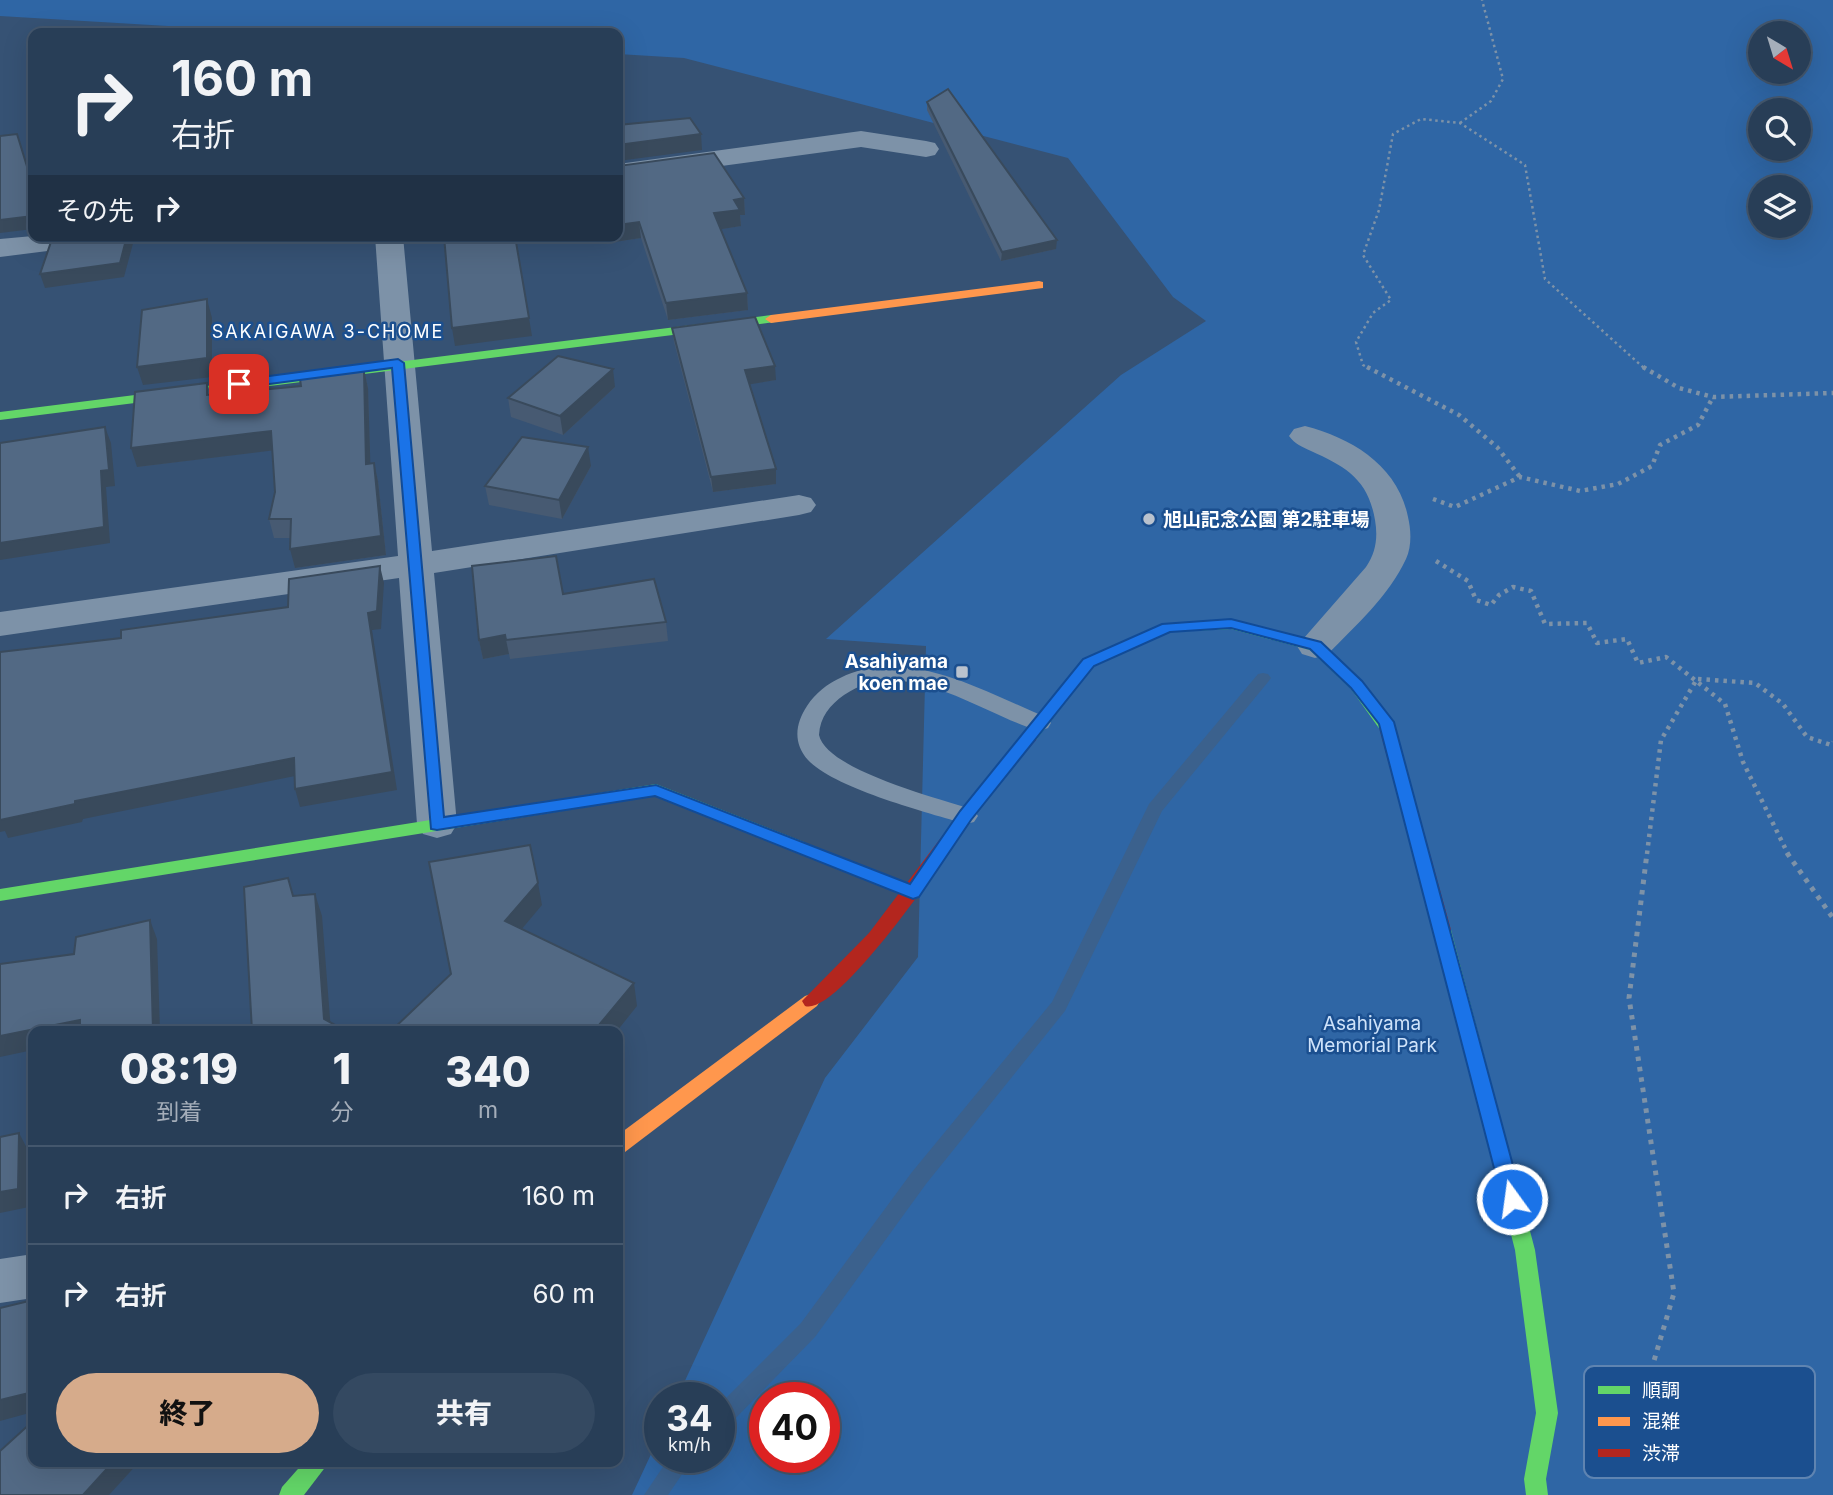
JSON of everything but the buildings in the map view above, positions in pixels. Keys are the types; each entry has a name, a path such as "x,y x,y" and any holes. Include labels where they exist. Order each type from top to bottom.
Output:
{"street":[{"path":"623,171 861,139 926,149"},
{"path":"0,248 52,242"},
{"path":"389,242 437,824"},
{"path":"0,415 398,363 1039,285"},
{"path":"1305,436 1349,455 1371,471 1383,491 1391,513 1394,537 1388,562 1347,613 1315,646"},
{"path":"0,624 415,565 799,505"},
{"path":"623,1142 839,979 913,892 966,816 1088,663 1167,627 1231,624 1315,646 1356,685 1386,722 1459,994 1525,1250 1547,1413 1535,1479 1538,1495"},
{"path":"0,895 656,790 913,892"},
{"path":"0,1281 28,1277"},
{"path":"290,1495 314,1467"}],"lane":[{"path":"966,816 839,771 817,755 808,734 810,714 830,693 859,677 895,673 922,678 1040,723"}],"path":[{"path":"1460,123 1491,101 1503,79 1482,0"},
{"path":"1520,477 1497,447 1459,415 1363,365 1356,342 1373,313 1391,300 1363,256 1379,210 1393,134 1421,119 1460,123 1525,165 1545,279 1645,369 1679,388 1713,397 1833,393"},
{"path":"1422,502 1431,499 1455,507 1520,477 1580,491 1618,484 1651,466 1660,444 1698,425 1713,397"},
{"path":"1429,557 1468,581 1476,600 1491,605 1499,595 1513,587 1531,591 1545,624 1587,623 1597,643 1627,639 1638,663 1667,657 1725,704 1743,762 1781,844 1833,918"},
{"path":"1697,679 1755,683 1783,704 1807,737 1831,745 1833,742"},
{"path":"1652,1366 1674,1293 1629,998 1661,740 1697,679"}],"green space":[{"name":"Asahiyama Memorial Park","path":"0,0 1833,0 1833,1495 632,1495 644,1469 644,1473 735,1473 735,1382 684,1382 825,1078 918,957 926,646 826,639 1121,375 1206,321 1173,297 1068,158 684,58 623,54 623,28 202,28 0,16"}],"waterway":[{"path":"735,1404 808,1330 919,1178 1059,1006 1155,808 1263,678"},
{"path":"655,1495 671,1473"}],"traffic: fast":[{"path":"0,416 771,319"},
{"path":"1030,736 1088,663 1167,627 1231,624 1315,646 1356,685 1387,727"},
{"path":"0,895 656,790 798,846"},
{"path":"1442,930 1525,1250 1547,1413 1535,1479 1537,1495"},
{"path":"290,1495 314,1467"}],"traffic: slow":[{"path":"771,319 1039,285"},
{"path":"798,846 913,892"},
{"path":"623,1142 811,1001"}],"traffic: jam":[{"path":"1387,727 1442,930"},
{"path":"811,1001 834,982 876,938 1030,736"}],"place":[{"name":"旭山記念公園 第2駐車場","path":"1149,519"},
{"name":"Asahiyama koen mae","path":"962,672"}],"district":[{"name":"SAKAIGAWA 3-CHOME","path":"328,331"}],"route":[{"path":"239,384 398,363 437,824 656,790 913,892 966,816 1088,663 1167,627 1231,624 1315,646 1356,685 1386,722 1512,1199"}]}
